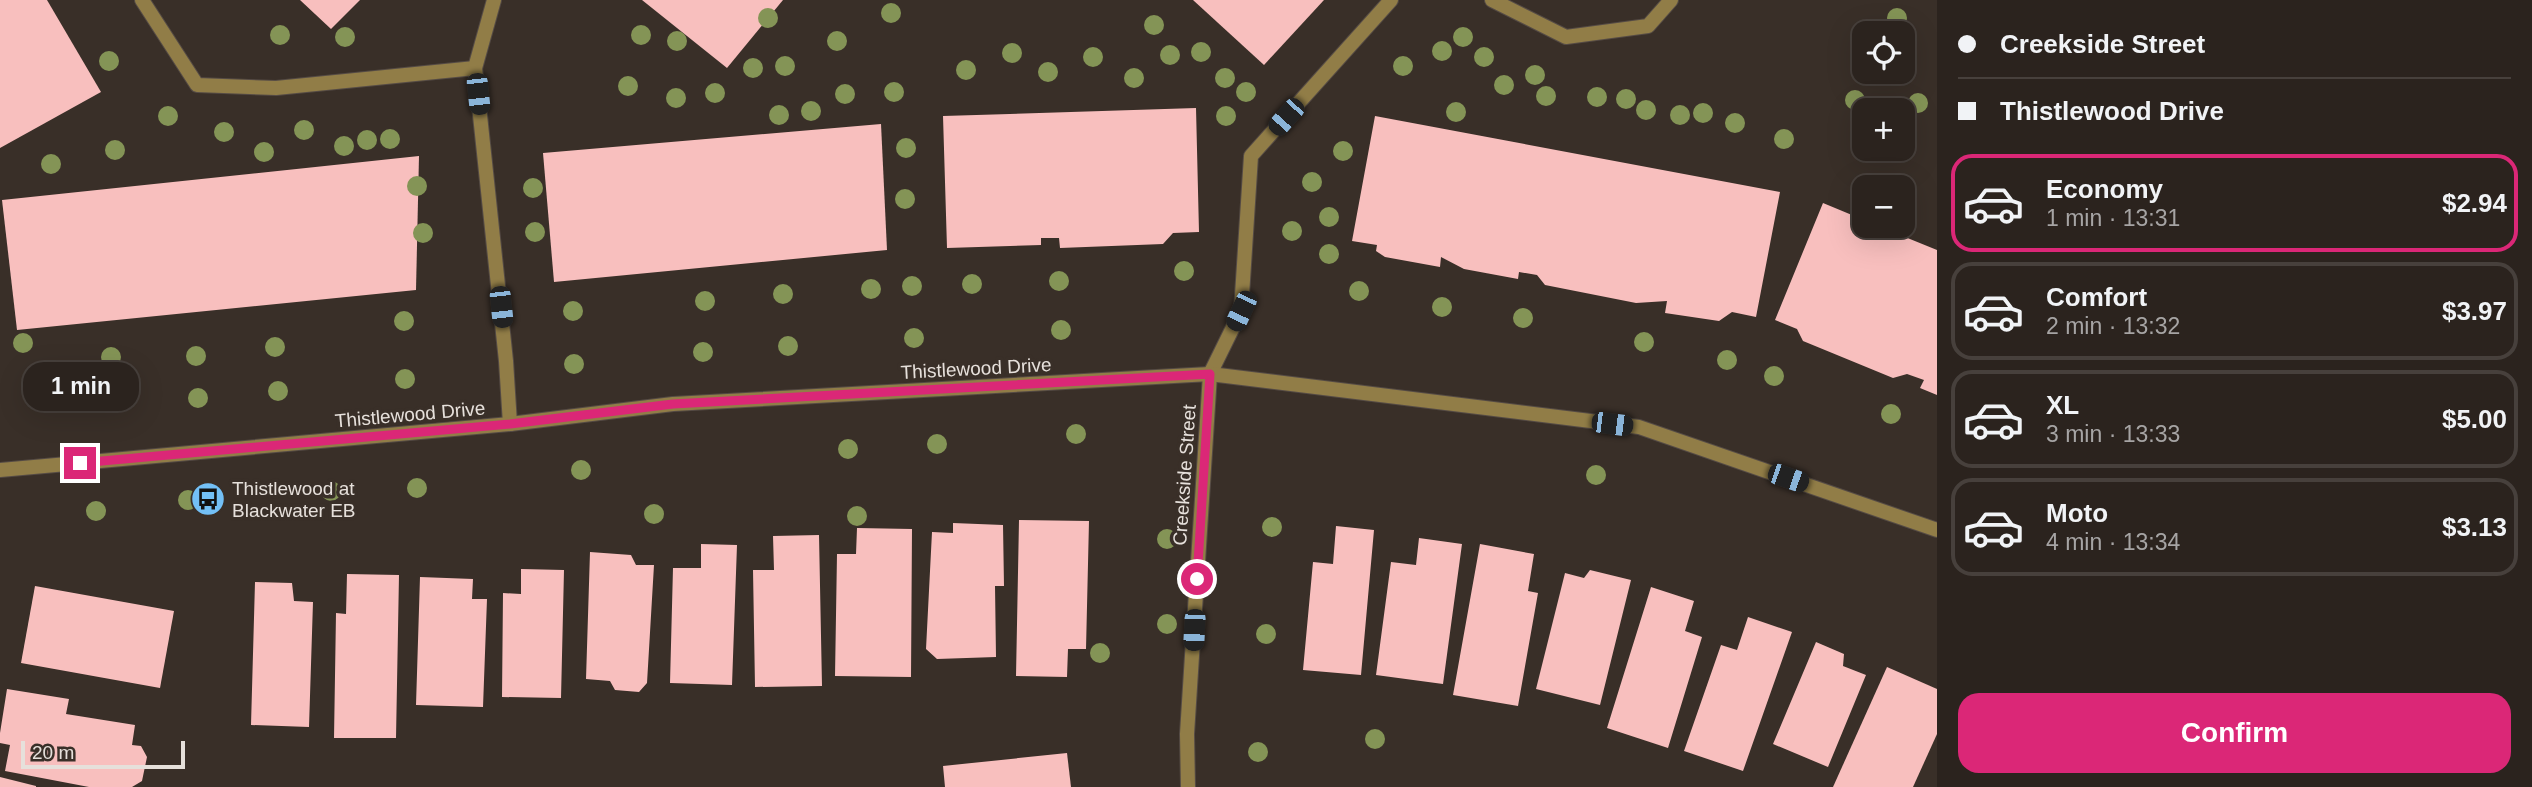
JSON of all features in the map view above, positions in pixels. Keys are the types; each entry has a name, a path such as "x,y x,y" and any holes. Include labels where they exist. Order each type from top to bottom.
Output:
{"street":[{"path":"142,0 197,85 276,88 475,68"},
{"path":"494,0 475,68 506,360 510,424"},
{"path":"1210,374 1241,311 1251,156 1391,0"},
{"path":"1492,0 1566,37 1648,26 1671,0"},
{"name":"Thistlewood Drive","path":"0,470 510,424 673,404 1210,374 1639,427 1937,530"},
{"name":"Creekside Street","path":"1188,787 1187,734 1210,374"}],"building":[{"path":"0,0 47,0 101,92 0,148"},
{"path":"300,0 360,0 331,29"},
{"path":"642,0 783,0 727,68"},
{"path":"1193,0 1324,0 1264,65"},
{"path":"1196,108 1199,232 1173,233 1163,244 1060,248 1059,238 1041,238 1041,245 947,248 943,116"},
{"path":"1375,116 1780,192 1756,317 1732,312 1719,321 1665,313 1667,301 1636,303 1545,285 1537,275 1519,272 1518,279 1464,269 1441,257 1440,267 1385,257 1376,251 1377,245 1352,241"},
{"path":"881,124 887,250 554,282 543,153"},
{"path":"419,156 416,290 17,330 2,200"},
{"path":"1823,203 1852,215 1852,238 1908,238 1937,250 1937,395 1920,388 1924,380 1907,374 1893,378 1803,341 1797,329 1775,320"},
{"path":"1019,520 1089,521 1086,649 1068,649 1067,677 1016,676"},
{"path":"953,523 1003,525 1004,586 995,586 996,657 937,659 926,649 932,532 953,533"},
{"path":"1336,526 1374,530 1361,675 1303,670 1313,562 1333,564"},
{"path":"857,528 912,529 911,677 835,676 837,554 856,554"},
{"path":"819,535 822,686 755,687 753,570 774,570 773,536"},
{"path":"1419,538 1462,544 1443,684 1376,675 1391,562 1416,565"},
{"path":"701,544 737,545 732,685 670,683 673,568 701,568"},
{"path":"1480,544 1534,554 1528,591 1538,593 1518,706 1453,695"},
{"path":"590,552 631,555 636,565 654,565 647,683 639,692 615,690 610,681 586,679"},
{"path":"521,569 564,570 561,698 502,697 503,593 521,594"},
{"path":"1590,570 1631,580 1600,705 1536,689 1565,573 1584,578"},
{"path":"347,574 399,575 396,738 334,738 336,613 346,614"},
{"path":"420,577 473,579 472,599 487,599 483,707 416,705"},
{"path":"255,582 292,583 294,601 313,602 309,727 251,725"},
{"path":"35,586 174,611 160,688 21,663"},
{"path":"1651,587 1694,601 1685,631 1702,637 1668,748 1607,728"},
{"path":"1748,617 1792,632 1743,771 1684,751 1721,645 1737,650"},
{"path":"1816,642 1844,654 1843,666 1866,675 1828,767 1773,744"},
{"path":"1887,667 1937,689 1937,734 1913,787 1833,787"},
{"path":"7,689 69,699 66,714 135,725 132,745 141,746 147,757 142,781 132,787 89,787 5,771 10,745 0,743 0,733"},
{"path":"1067,753 1071,787 945,787 943,766"},
{"path":"0,777 36,786 36,787 0,787"}],"place":[{"name":"Thistlewood at Blackwater EB","path":"208,499"}],"route":[{"path":"80,463 510,424 673,404 1210,374 1197,579"}]}
